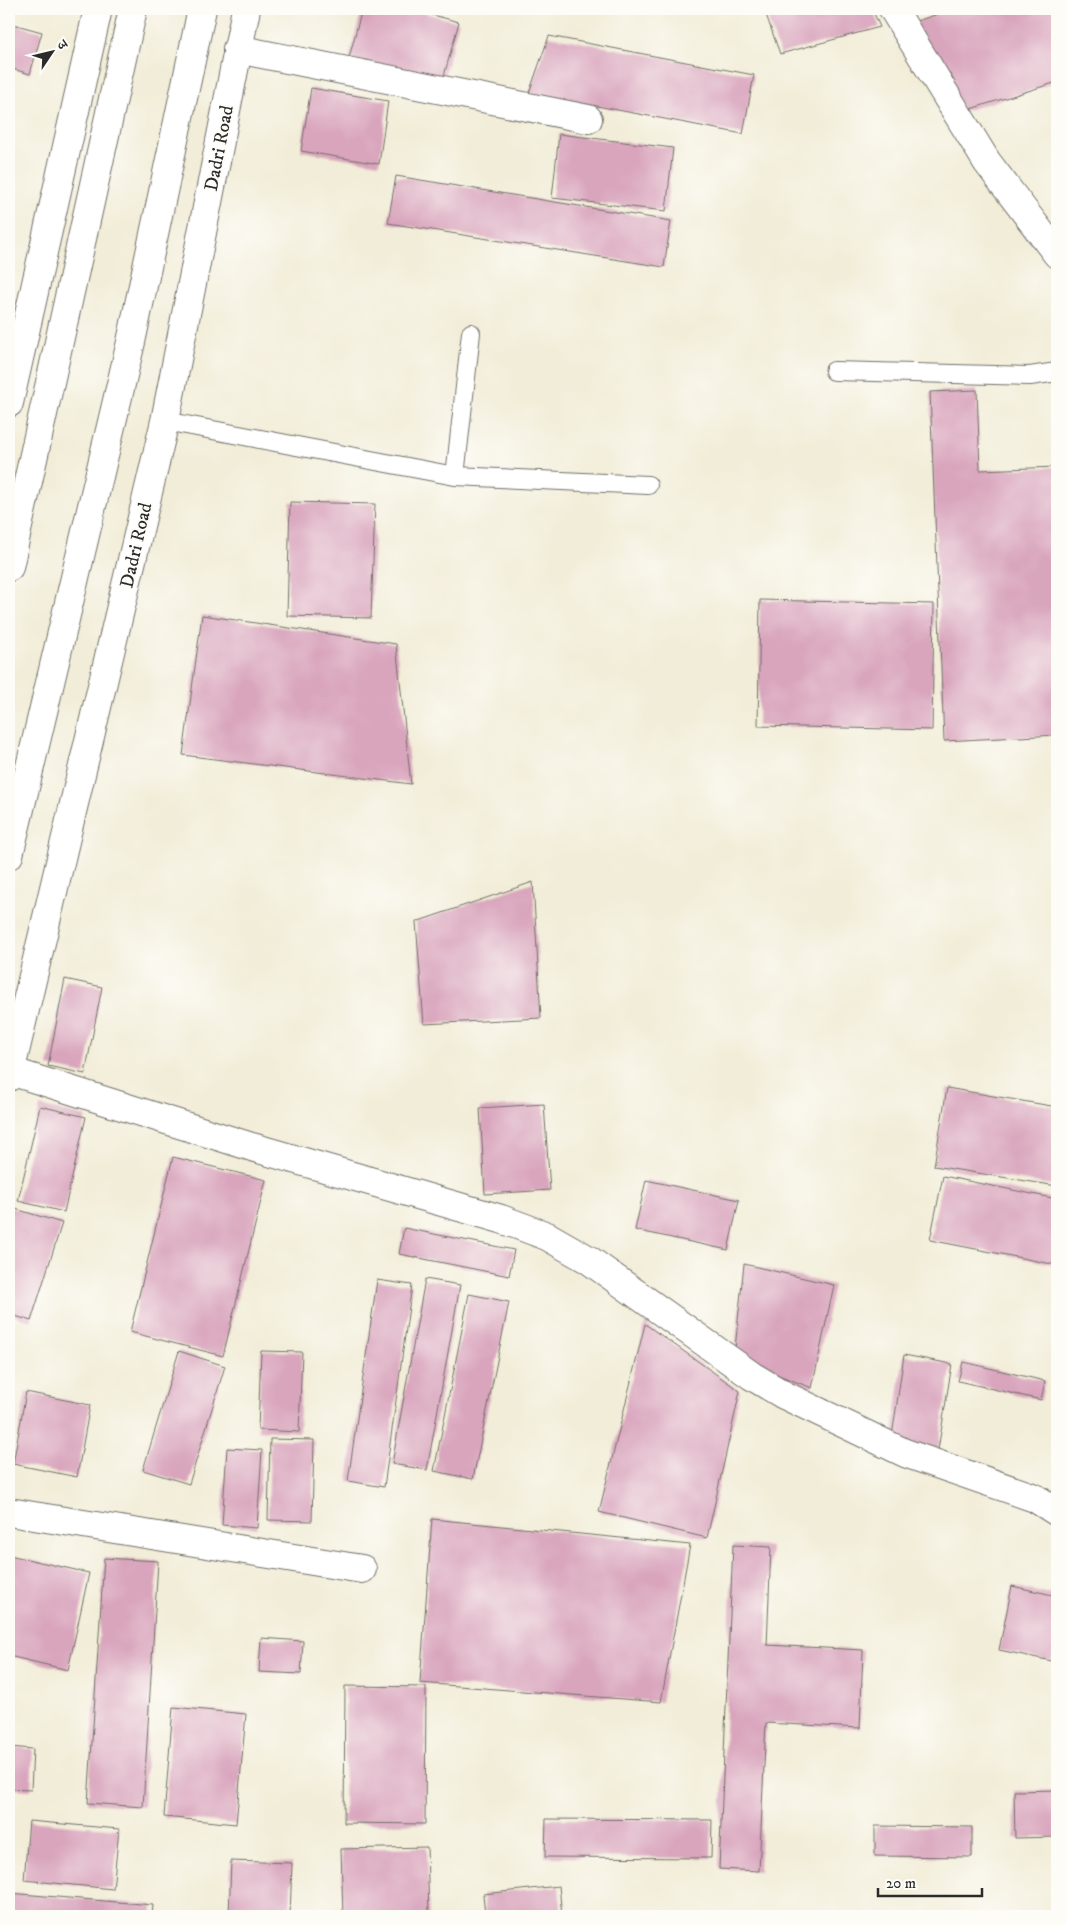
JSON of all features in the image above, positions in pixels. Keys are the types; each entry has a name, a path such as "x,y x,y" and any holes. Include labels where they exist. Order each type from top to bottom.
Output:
{"street":[{"path":"9,403 14,356 98,9"},
{"path":"9,567 132,9"},
{"path":"9,855 130,342 202,9"},
{"name":"Dadri Road","path":"10,1074 165,421 246,9"},
{"path":"892,9 987,162 1057,254"},
{"path":"238,49 588,119"},
{"path":"10,1074 501,1219 547,1236 589,1260 752,1376 784,1395 905,1453 1035,1498 1057,1512"},
{"path":"9,1512 362,1569"}],"lane":[{"path":"455,476 471,333"},
{"path":"834,371 1030,376 1057,372"},
{"path":"165,421 455,476 648,485"}],"building":[{"path":"362,9 410,9 459,22 442,83 349,58"},
{"path":"764,9 872,9 880,27 780,54"},
{"path":"953,9 1057,9 1057,82 964,111 911,23"},
{"path":"9,23 42,32 30,74 9,68"},
{"path":"549,36 754,75 743,134 529,93"},
{"path":"311,88 388,101 379,164 301,151"},
{"path":"559,134 673,148 666,211 552,198"},
{"path":"396,176 671,221 664,267 388,223"},
{"path":"977,390 980,470 1057,467 1057,735 944,741 930,392"},
{"path":"290,502 375,504 371,618 287,616"},
{"path":"760,600 934,604 932,730 758,726"},
{"path":"202,615 396,644 411,784 183,755"},
{"path":"533,882 541,1018 424,1024 416,922"},
{"path":"65,979 102,987 85,1074 48,1066"},
{"path":"947,1088 1057,1107 1057,1186 934,1166"},
{"path":"544,1104 550,1190 485,1194 480,1108"},
{"path":"40,1106 86,1117 64,1212 18,1201"},
{"path":"173,1157 266,1180 223,1356 130,1332"},
{"path":"943,1176 1057,1199 1057,1265 930,1240"},
{"path":"646,1180 739,1200 728,1250 635,1230"},
{"path":"9,1207 62,1223 31,1321 9,1314"},
{"path":"404,1228 514,1250 509,1276 399,1254"},
{"path":"744,1264 834,1285 812,1388 734,1358"},
{"path":"425,1279 460,1285 427,1470 392,1464"},
{"path":"377,1280 412,1285 384,1487 348,1481"},
{"path":"469,1294 509,1302 473,1479 434,1471"},
{"path":"645,1324 740,1391 707,1538 599,1512"},
{"path":"179,1351 225,1366 189,1484 143,1470"},
{"path":"261,1351 302,1352 299,1432 258,1430"},
{"path":"904,1355 952,1364 938,1450 891,1443"},
{"path":"963,1362 1045,1381 1041,1400 958,1381"},
{"path":"26,1392 90,1405 77,1477 13,1464"},
{"path":"270,1439 314,1440 312,1521 268,1520"},
{"path":"227,1448 262,1450 257,1528 222,1525"},
{"path":"432,1519 690,1545 661,1702 420,1683"},
{"path":"733,1545 771,1547 767,1645 863,1650 860,1728 766,1723 759,1871 719,1869"},
{"path":"9,1555 89,1573 68,1670 9,1656"},
{"path":"104,1558 158,1561 143,1807 88,1803"},
{"path":"1012,1586 1057,1596 1057,1634 1052,1661 999,1650"},
{"path":"261,1638 303,1641 301,1674 259,1672"},
{"path":"345,1686 426,1687 425,1824 344,1823"},
{"path":"173,1707 246,1714 236,1824 164,1817"},
{"path":"9,1747 33,1749 31,1790 9,1789"},
{"path":"1057,1790 1057,1837 1015,1838 1014,1791"},
{"path":"546,1819 712,1820 711,1858 545,1857"},
{"path":"29,1821 119,1829 113,1889 24,1880"},
{"path":"875,1826 972,1827 972,1857 875,1856"},
{"path":"427,1847 429,1916 343,1916 341,1849"},
{"path":"231,1861 292,1863 290,1916 229,1916"},
{"path":"559,1886 562,1916 485,1916 483,1894"},
{"path":"9,1893 153,1905 152,1916 9,1916"}]}
